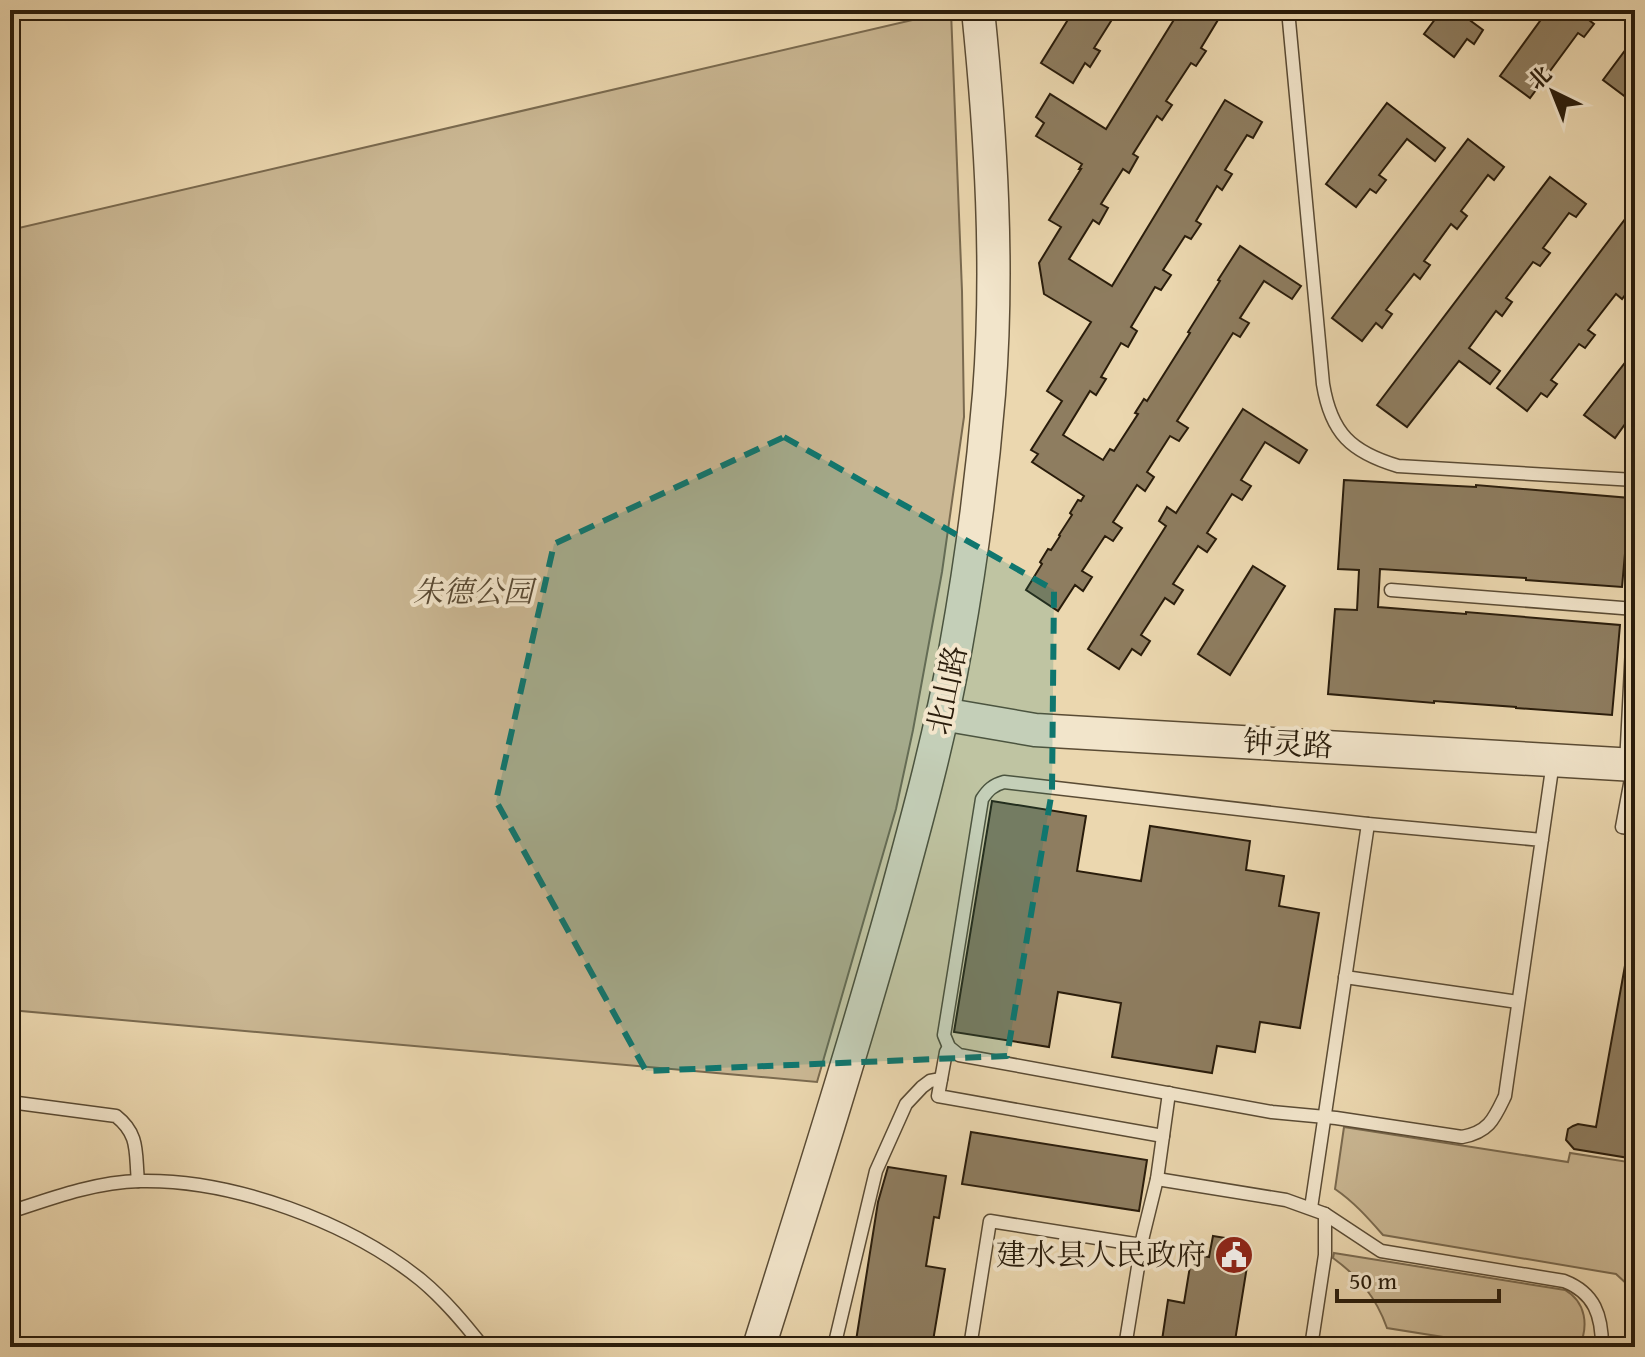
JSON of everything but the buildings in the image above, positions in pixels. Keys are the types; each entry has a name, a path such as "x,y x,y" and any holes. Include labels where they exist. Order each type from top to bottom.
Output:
{"street":[{"name":"北山路","path":"781,1347 882,1023 946,794 956,650 974,533 989,392 992,323 991,186 978,10"},
{"name":"北山路","path":"759,1347 862,1017 925,789 953,716 988,583 1009,393 1013,296 1012,199 999,10"},
{"name":"钟灵路","path":"953,716 1057,732 1631,765"}],"lane":[{"path":"1288,10 1323,384 1329,412 1343,436 1366,455 1398,466 1635,480"},
{"path":"1391,590 1635,609 1631,765 1622,827 1635,829"},
{"path":"1542,840 1368,824 1004,782 996,784 982,799 944,1035 949,1047 959,1055 1272,1112 1462,1137 1482,1131 1494,1119 1505,1096 1542,840 1553,759"},
{"path":"1311,1208 1368,824"},
{"path":"1345,977 1518,1002"},
{"path":"949,1047 938,1096 1163,1136"},
{"path":"834,1347 876,1171 906,1104 930,1081 941,1079"},
{"path":"1125,1347 1141,1245 1157,1179 1169,1093"},
{"path":"10,1102 116,1116 128,1125 134,1137 138,1181"},
{"path":"1157,1179 1286,1200 1311,1208 1381,1251 1564,1281 1586,1294 1599,1315 1602,1347"},
{"path":"10,1212 73,1192 138,1181 184,1182 236,1192 327,1224 404,1267 459,1317 483,1347"},
{"path":"1311,1347 1325,1255 1325,1214"},
{"path":"970,1347 990,1221 1141,1245"}],"highlighted area":[{"path":"784,437 1054,590 1052,791 1007,1056 646,1071 496,801 554,544"}],"green space":[{"name":"朱德公园","path":"951,11 964,417 942,572 896,809 817,1082 10,1010 10,230"},
{"path":"1344,1127 1568,1162 1570,1153 1635,1163 1635,1295 1616,1274 1383,1235 1335,1189"},
{"path":"1334,1253 1565,1290 1577,1301 1584,1315 1582,1339 1579,1347 1506,1347 1387,1328 1372,1297 1359,1280 1333,1258"}],"place":[{"name":"建水县人民政府","path":"1234,1255"}]}
